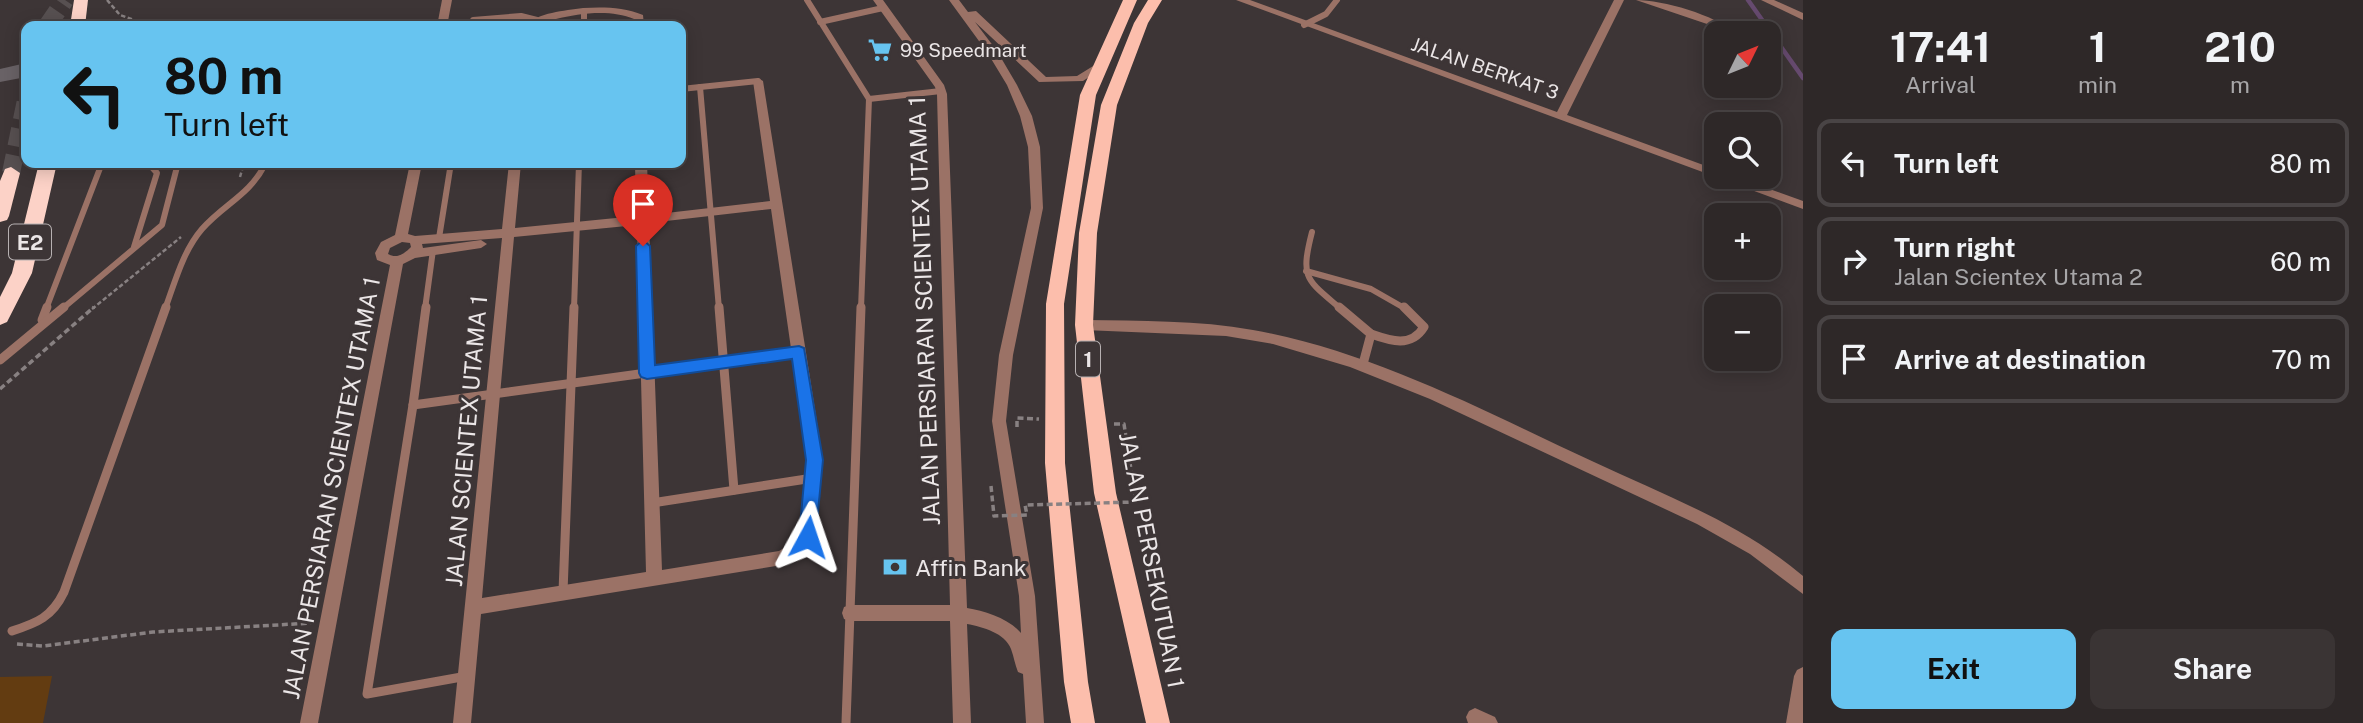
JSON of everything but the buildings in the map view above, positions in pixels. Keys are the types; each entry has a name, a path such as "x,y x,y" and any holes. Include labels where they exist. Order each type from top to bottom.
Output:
{"highway":[{"path":"79,21 81,0"},
{"name":"1","path":"1083,723 1076,682 1055,463 1055,304 1088,95 1130,0"},
{"name":"JALAN PERSEKUTUAN 1","path":"1155,0 1141,23 1109,105 1088,233 1084,325 1105,493 1158,723"},
{"name":"E2","path":"0,317 22,273 47,168"},
{"name":"E2","path":"0,216 11,173"}],"street":[{"path":"443,21 447,0"},
{"path":"956,0 1043,80 1079,79 1102,65"},
{"path":"956,0 1012,85 1026,116 1034,147 1037,208 1006,355 999,421 1027,596 1033,723"},
{"name":"JALAN BERKAT 3","path":"1241,0 1704,169"},
{"path":"1561,115 1619,0"},
{"path":"1641,0 1708,21"},
{"path":"1766,0 1803,17"},
{"name":"JALAN PERSIARAN SCIENTEX UTAMA 1","path":"881,4 941,91 962,723"},
{"path":"537,21 547,16 627,10 639,17 639,21"},
{"path":"473,607 782,558 800,547 808,537 815,460 758,81"},
{"name":"JALAN PERSIARAN SCIENTEX UTAMA 1","path":"415,168 401,237 389,241 381,253 386,260 397,261 436,244"},
{"name":"JALAN SCIENTEX UTAMA 1","path":"462,723 515,168"},
{"path":"641,168 654,578"},
{"path":"1758,189 1803,205"},
{"path":"401,237 436,244 508,239 576,228 776,204"},
{"path":"412,254 417,247 415,240"},
{"name":"JALAN PERSIARAN SCIENTEX UTAMA 1","path":"309,723 397,261"},
{"path":"1084,325 1194,328 1262,337 1363,364 1703,520 1765,556 1803,586"},
{"path":"850,612 959,613 996,625 1012,634 1022,652 1033,723"},
{"path":"1795,723 1803,676"}],"lane":[{"path":"807,0 869,99 846,723"},
{"path":"1304,25 1326,14 1336,0"},
{"path":"820,22 881,4"},
{"path":"584,13 584,21"},
{"path":"473,21 521,16 530,21"},
{"path":"686,88 758,81"},
{"path":"700,87 734,490"},
{"path":"869,99 941,91"},
{"path":"41,324 100,168"},
{"path":"134,247 157,173 152,168"},
{"path":"0,360 162,225 177,168"},
{"path":"12,631 54,613 64,592 181,265 201,230 256,182 263,168"},
{"path":"450,168 367,694 467,676"},
{"path":"563,592 579,168"},
{"path":"1306,271 1355,284 1392,299 1416,314 1424,327 1416,336 1404,342 1371,334 1311,283 1306,271 1304,264 1312,232"},
{"path":"1363,364 1371,334"},
{"path":"413,405 799,352"},
{"path":"652,503 813,478"}],"path":[{"path":"107,0 112,9 135,21"},
{"path":"231,186 243,168"},
{"path":"0,389 75,322 183,236"},
{"path":"990,486 994,516 1027,515 1025,505 1136,502 1124,424"},
{"path":"4,643 43,646 153,632 328,622"}],"shaded area":[{"path":"52,676 43,723 0,723 0,677"}],"waterway":[{"path":"1748,0 1803,78"}],"tunnel":[{"path":"50,21 65,0"},
{"path":"11,173 21,124"}],"place":[{"name":"99 Speedmart","path":"880,50"},
{"name":"Affin Bank","path":"895,567"}],"route":[{"path":"643,246 647,373 799,352 815,460 808,537"}]}
